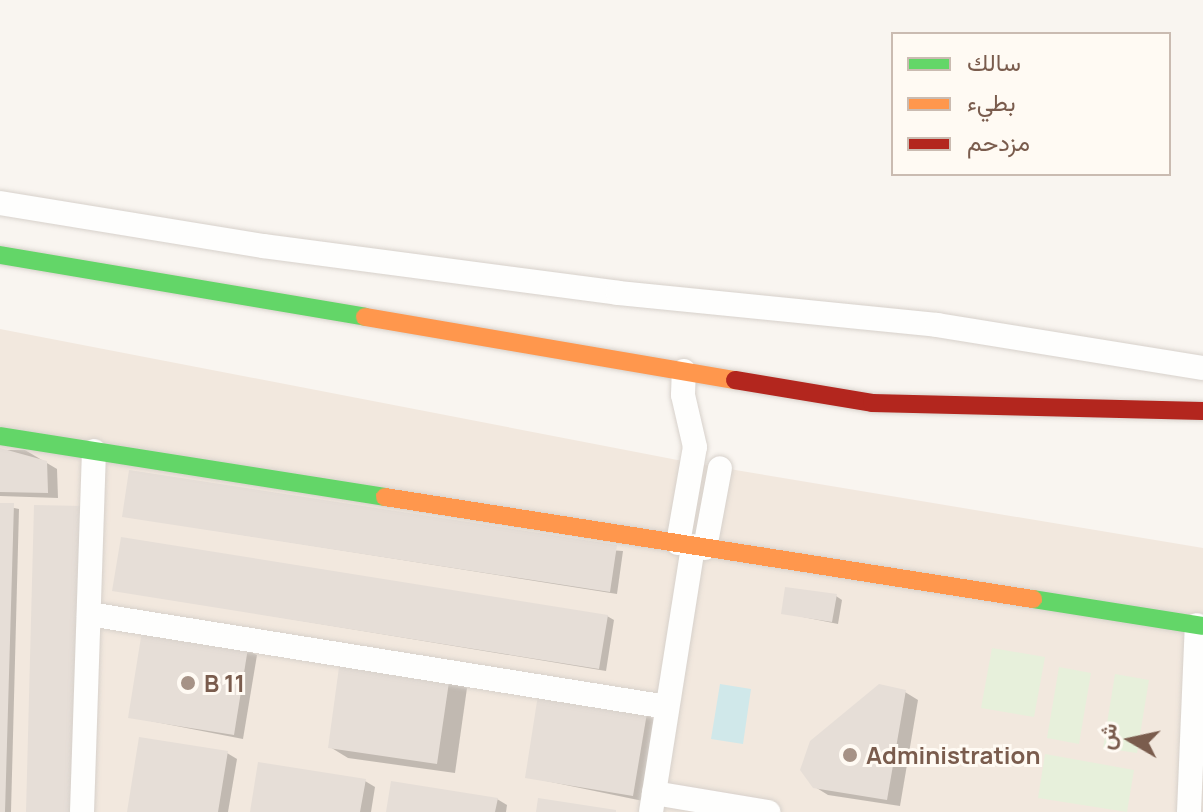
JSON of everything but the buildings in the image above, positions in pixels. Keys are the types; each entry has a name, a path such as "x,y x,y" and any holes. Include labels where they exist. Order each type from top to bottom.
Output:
{"street":[{"path":"0,203 263,246 602,291 937,325 1203,368"},
{"path":"0,255 913,407 1203,411"},
{"path":"684,371 683,395 695,447 692,546 652,803 768,812"},
{"path":"0,436 1200,626 1189,812"},
{"path":"82,812 94,451"},
{"path":"692,546 720,468"},
{"path":"89,614 667,707"}],"shaded area":[{"path":"0,329 693,463 1203,548 1203,812 0,812"}],"green space":[{"path":"992,648 1045,657 1034,717 981,708"},
{"path":"1059,667 1091,673 1079,744 1047,738"},
{"path":"1115,674 1149,680 1137,753 1103,748"},
{"path":"1045,754 1134,770 1127,812 1038,798"}],"water":[{"path":"720,684 751,689 743,744 711,739"}],"traffic: fast":[{"path":"0,255 365,317"},
{"path":"0,436 385,497"},
{"path":"1033,599 1203,626"}],"traffic: slow":[{"path":"365,317 735,380"},
{"path":"385,497 1033,599"}],"traffic: jam":[{"path":"735,380 872,403 1203,411"}],"place":[{"name":"B 11","path":"188,683"},
{"name":"Administration","path":"850,755"}]}
